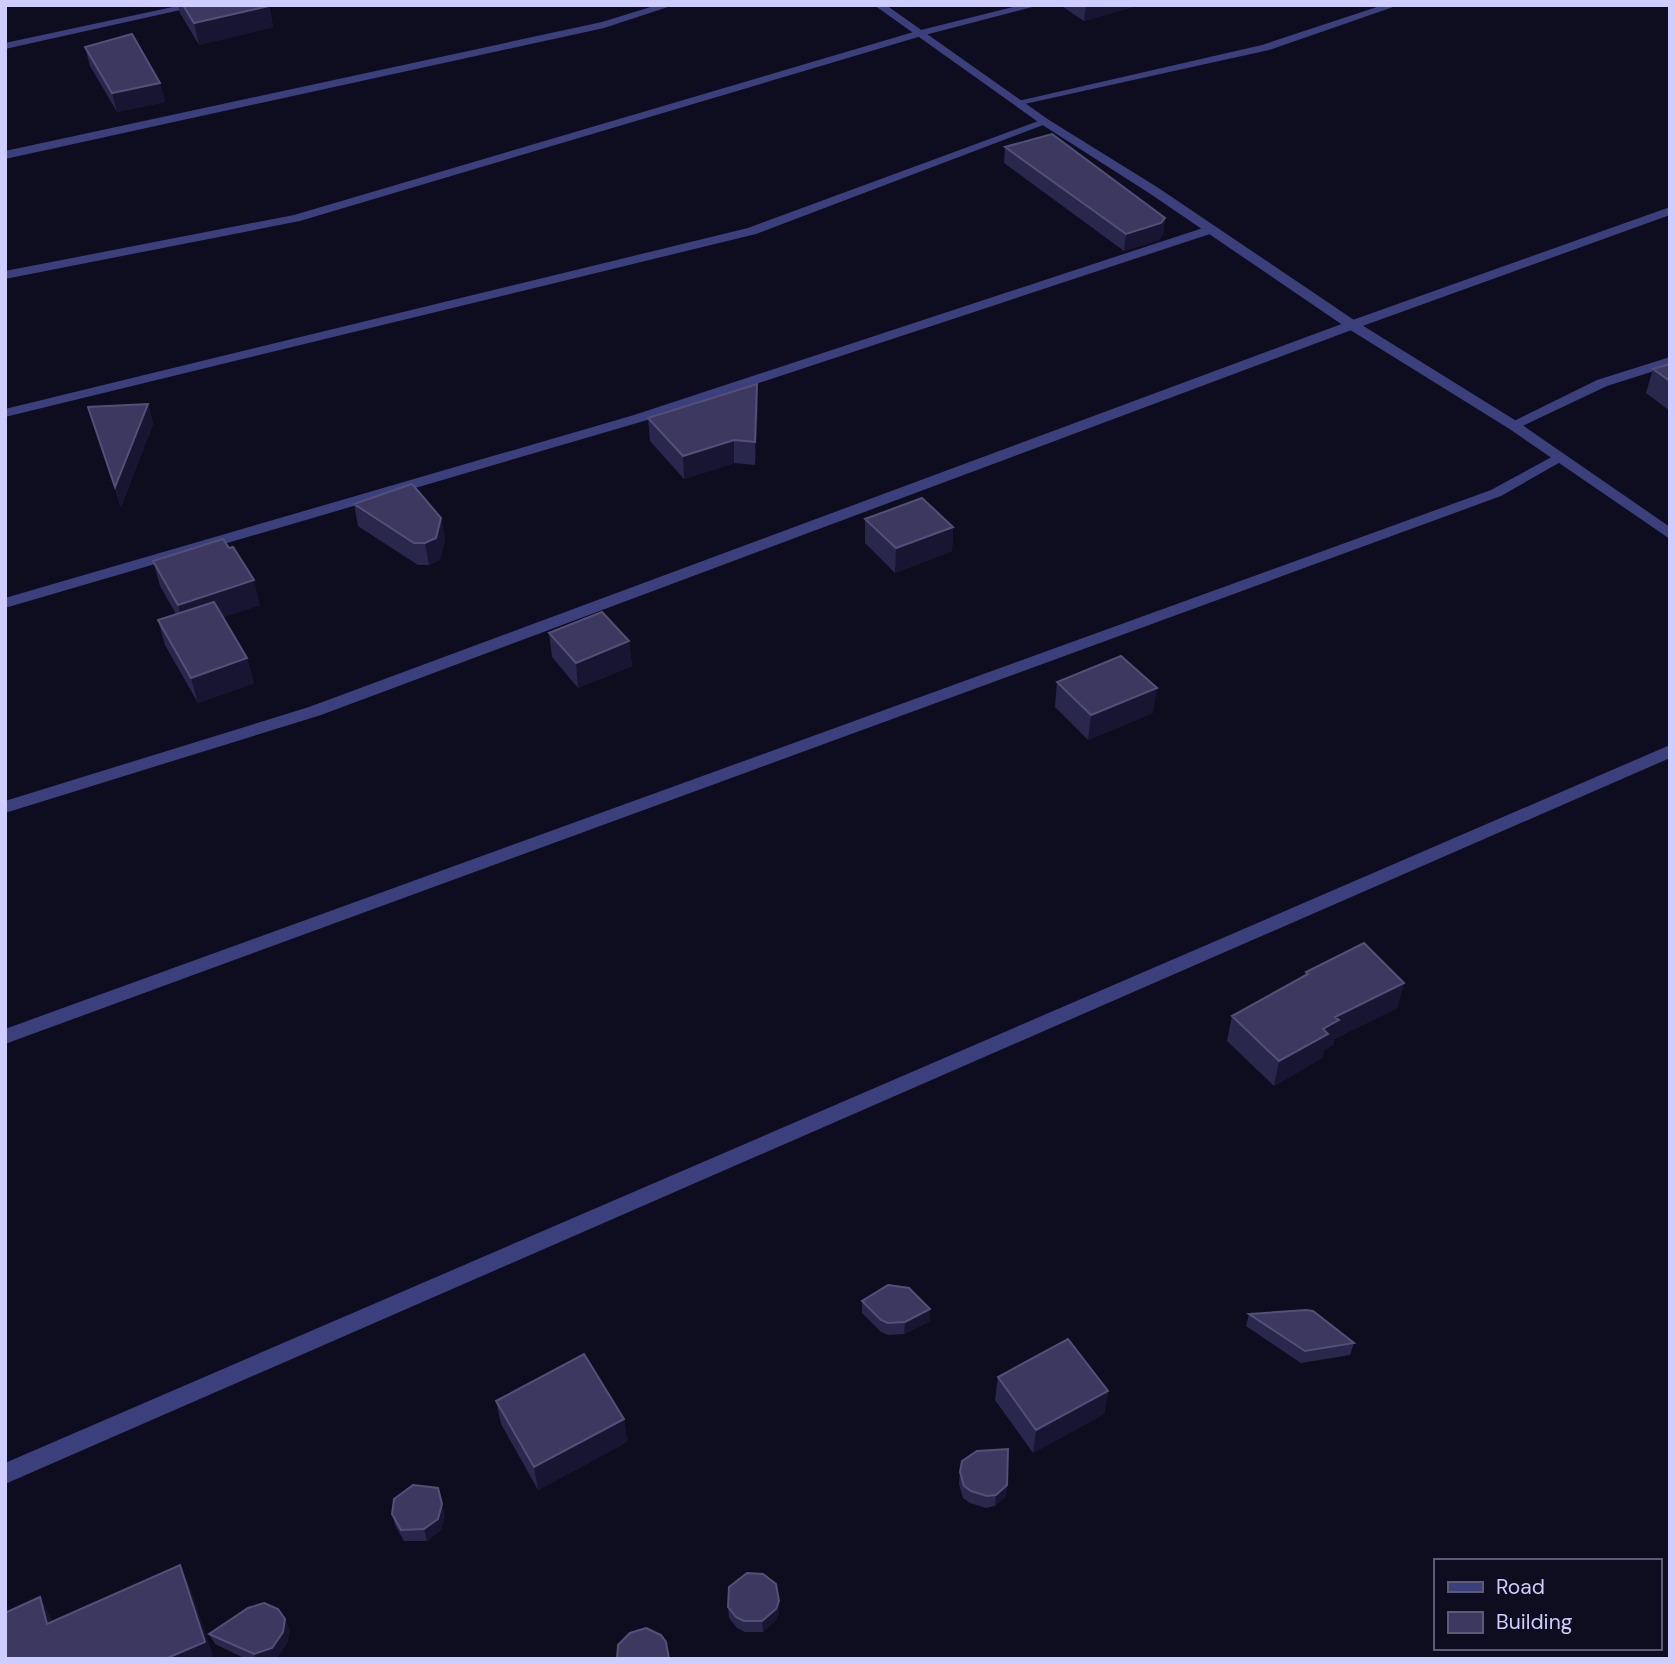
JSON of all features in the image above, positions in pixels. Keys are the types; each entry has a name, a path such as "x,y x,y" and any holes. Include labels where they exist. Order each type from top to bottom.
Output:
{"street":[{"path":"5,46 198,5"},
{"path":"5,155 604,25 669,5"},
{"path":"879,5 1045,121 1153,190 1352,325 1513,425 1670,534"},
{"path":"5,275 296,218 921,33 1035,5"},
{"path":"1020,102 1265,48 1394,5"},
{"path":"5,413 751,231 1045,121"},
{"path":"5,807 315,711 1352,325 1670,211"},
{"path":"5,603 639,418 1209,230"},
{"path":"1513,425 1602,383 1670,361"},
{"path":"5,1037 1496,493 1559,457"},
{"path":"5,1474 1670,751"}],"building":[{"path":"183,5 269,5 269,6 194,23"},
{"path":"132,34 160,83 112,93 85,47"},
{"path":"1052,134 1165,218 1161,223 1126,234 1005,147"},
{"path":"1670,364 1670,381 1653,369"},
{"path":"757,384 755,442 734,440 683,456 648,418"},
{"path":"148,404 115,487 88,407"},
{"path":"412,484 441,518 436,538 425,543 414,543 354,504"},
{"path":"922,498 953,527 896,548 865,519"},
{"path":"223,539 229,548 233,547 254,580 178,605 153,561"},
{"path":"214,602 247,658 191,678 158,620"},
{"path":"602,612 629,641 576,663 549,633"},
{"path":"1121,656 1157,688 1091,715 1057,682"},
{"path":"1364,943 1404,983 1335,1017 1339,1020 1323,1029 1328,1034 1279,1061 1232,1016 1308,974 1306,972"},
{"path":"888,1285 909,1288 930,1309 905,1322 888,1323 881,1320 862,1301"},
{"path":"1313,1311 1354,1343 1305,1351 1249,1314"},
{"path":"1068,1339 1108,1391 1036,1430 998,1377"},
{"path":"584,1354 624,1419 534,1467 496,1401"},
{"path":"1008,1449 1007,1485 996,1495 987,1496 964,1486 960,1472 962,1461 977,1451"},
{"path":"413,1485 438,1488 442,1504 438,1519 424,1529 401,1530 392,1514 394,1499"},
{"path":"180,1565 205,1642 165,1659 5,1659 5,1613 40,1597 47,1624"},
{"path":"747,1573 763,1574 776,1584 779,1601 776,1609 762,1621 744,1621 736,1617 728,1607 729,1587"},
{"path":"264,1603 278,1609 285,1619 283,1632 272,1648 254,1654 209,1634 248,1608"},
{"path":"646,1628 661,1635 666,1642 669,1659 617,1659 618,1645 630,1633"}]}
